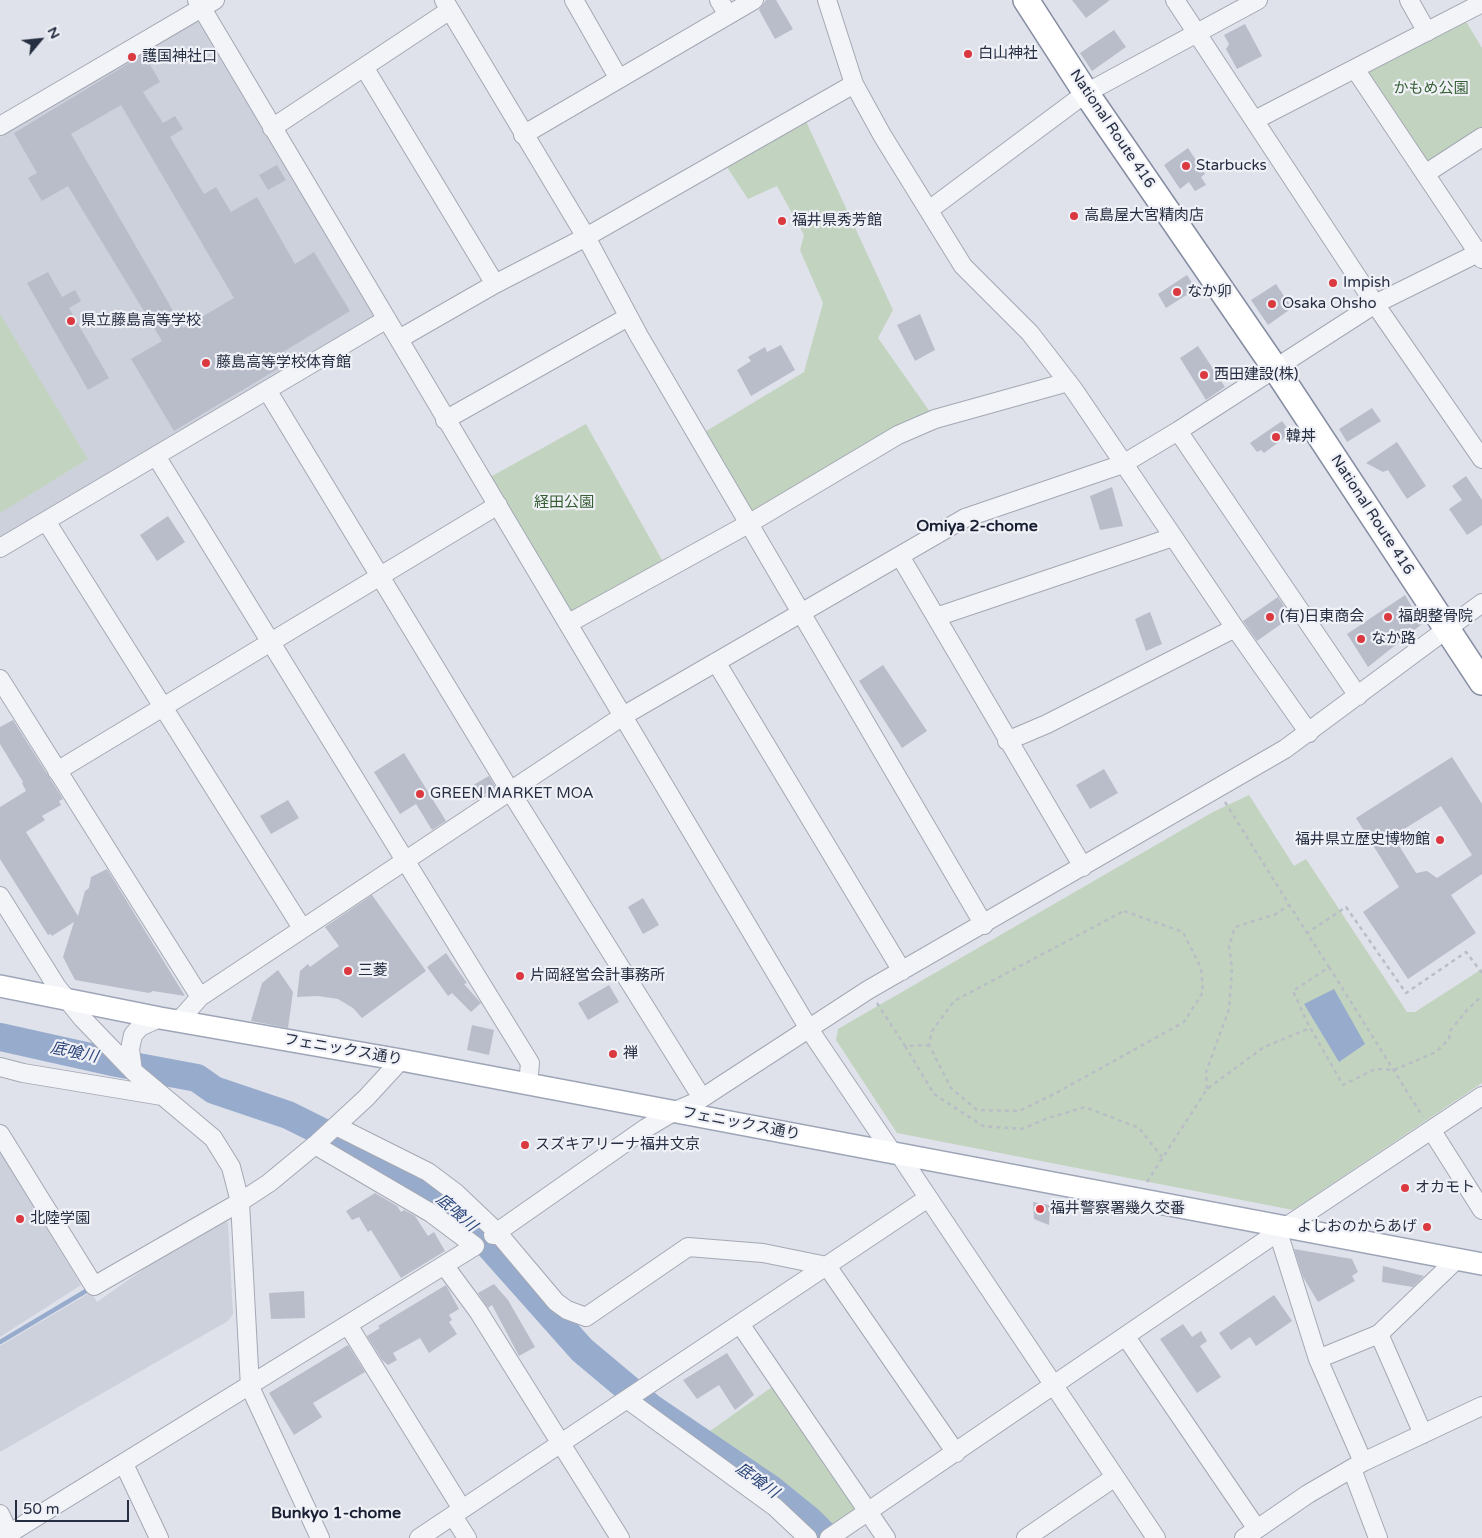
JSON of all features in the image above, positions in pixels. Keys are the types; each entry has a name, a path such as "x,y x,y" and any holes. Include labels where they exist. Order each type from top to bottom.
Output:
{"highway":[{"name":"National Route 416","path":"1026,0 1086,92 1275,368 1482,682"}],"main road":[{"name":"フェニックス通り","path":"0,986 169,1020 402,1060 675,1111 1282,1230 1482,1264"}],"street":[{"path":"574,0 619,79"},
{"path":"719,0 728,15"},
{"path":"523,135 754,0"},
{"path":"827,0 854,84 882,135 963,266 1030,334 1068,382 1235,628 1310,734"},
{"path":"1175,0 1375,304 1482,458"},
{"path":"929,210 1086,92 1258,0"},
{"path":"1409,0 1427,32"},
{"path":"0,126 205,3 272,128 399,339 445,420 569,623 809,1029 928,1198 1156,1538"},
{"path":"1255,120 1482,3"},
{"path":"272,128 364,66 447,5 523,135 586,237 628,317 984,925"},
{"path":"364,66 495,284"},
{"path":"133,1071 130,1045 132,1035 140,1027 169,1020 200,997 404,862 509,789 623,716 966,518 1123,464 1178,431 1375,304 1481,255 1355,69"},
{"path":"399,339 495,284 586,237 854,84"},
{"path":"1425,174 1482,137"},
{"path":"445,420 628,317"},
{"path":"0,548 387,319"},
{"path":"569,623 750,523 898,435 935,419 1068,382"},
{"path":"267,390 509,789 702,1098"},
{"path":"1178,431 1358,696"},
{"path":"156,456 404,862 530,1063 528,1084"},
{"path":"56,771 498,505"},
{"path":"46,521 302,928"},
{"path":"936,617 1173,537"},
{"path":"900,556 1007,741 1083,867"},
{"path":"495,1234 646,1128 702,1098 868,990 984,925 1310,734 1482,603"},
{"path":"1007,741 1047,724 1235,628"},
{"path":"716,662 902,971"},
{"path":"0,679 56,771 200,997"},
{"path":"0,896 66,999 102,1040 133,1071 205,1130 218,1145 233,1173 240,1202 250,1387 320,1538"},
{"path":"0,1134 94,1286 240,1202 269,1183 336,1126 402,1060"},
{"path":"0,1067 23,1073 162,1095"},
{"path":"830,1538 1482,1096"},
{"path":"336,1126 428,1172 456,1193 556,1302 567,1310 586,1317 688,1247 763,1253 827,1266 956,1453"},
{"path":"1432,1131 1482,1210"},
{"path":"0,1514 8,1537 475,1246 431,1213 315,1145"},
{"path":"420,1538 928,1198"},
{"path":"1282,1230 1318,1359 1358,1466 1378,1538"},
{"path":"1318,1359 1379,1334 1456,1260"},
{"path":"444,1265 478,1311 560,1445 620,1538"},
{"path":"740,1324 886,1538"},
{"path":"348,1325 458,1513 467,1538"},
{"path":"1379,1334 1422,1434"},
{"path":"1126,1337 1251,1534 1308,1494 1358,1466 1482,1406"},
{"path":"628,1400 775,1506 808,1538"},
{"path":"124,1464 159,1538"},
{"path":"1026,1538 1116,1477"}],"path":[{"path":"1217,790 1432,1131"},
{"path":"1207,1089 1206,1072 1230,1003 1232,969 1229,946 1235,927 1276,914 1289,904"},
{"path":"1307,933 1346,907 1406,993 1466,952 1482,973"},
{"path":"1124,911 1183,932 1201,968 1203,992 1184,1022 1056,1093 1019,1111 977,1110 951,1088 929,1045 932,1031 954,1001 1124,911"},
{"path":"1328,967 1293,990 1310,1028 1343,1085 1375,1069 1394,1070 1436,1052 1449,1039 1450,1031 1482,996"},
{"path":"868,990 934,1094 983,1126 1022,1129 1048,1118 1084,1107 1139,1128 1162,1157"},
{"path":"1147,1182 1207,1089 1264,1047 1310,1028"},
{"path":"905,1046 929,1045"}],"shaded area":[{"path":"197,19 376,318 0,541 0,137"},
{"name":"北陸学園","path":"0,1152 81,1285 0,1337"},
{"path":"223,1219 228,1223 233,1314 228,1321 0,1452 0,1346 91,1292 97,1302 168,1252"}],"green space":[{"name":"かもめ公園","path":"1462,15 1482,48 1482,137 1425,174 1356,69"},
{"path":"799,106 893,310 878,338 935,419 748,521 698,436 804,372 823,303 800,250 804,235 777,186 748,199 721,158"},
{"path":"0,314 88,459 0,513"},
{"name":"経田公園","path":"586,424 667,569 569,623 483,481"},
{"path":"1249,795 1294,866 1306,859 1407,1012 1415,1012 1482,969 1482,1083 1293,1210 897,1133 836,1040 838,1029 1213,812"},
{"path":"779,1382 868,1512 830,1538 703,1436"}],"water":[{"path":"1334,989 1365,1044 1339,1062 1304,1004"}],"building":[{"path":"766,0 776,0 793,29 775,39 759,10"},
{"path":"1072,0 1110,0 1086,18"},
{"path":"1245,24 1262,56 1237,69 1226,49 1229,44 1224,35"},
{"path":"1114,30 1126,47 1092,71 1080,53"},
{"path":"144,54 160,82 143,92 163,123 175,116 183,129 170,137 204,194 216,187 231,212 257,197 295,264 314,252 350,311 275,357 281,367 174,431 131,359 162,341 68,186 42,201 28,178 37,173 14,133","holes":["121,105 234,298 183,328 71,134"]},
{"path":"1188,148 1205,174 1201,177 1206,185 1195,191 1189,182 1180,189 1164,165"},
{"path":"277,165 286,180 268,190 259,175"},
{"path":"48,272 62,297 75,290 81,301 69,308 109,378 88,390 27,283"},
{"name":"なか卯","path":"1187,275 1196,289 1166,308 1158,294"},
{"name":"Osaka Ohsho","path":"1276,284 1292,308 1268,325 1251,300"},
{"path":"920,314 935,350 915,361 897,325"},
{"path":"781,345 795,370 751,396 737,370 751,361 748,357 765,347 767,352"},
{"path":"1198,346 1225,387 1206,400 1180,358"},
{"path":"1372,408 1381,421 1347,442 1339,429"},
{"path":"1282,421 1291,433 1264,453 1261,450 1257,452 1250,443"},
{"path":"1397,442 1426,486 1407,499 1388,470 1383,472 1366,463"},
{"path":"1466,476 1482,500 1482,525 1467,535 1449,509 1462,500 1452,486"},
{"path":"1112,487 1123,526 1100,530 1090,496"},
{"path":"168,516 185,542 157,561 140,535"},
{"path":"1405,595 1422,624 1368,667 1347,634"},
{"path":"1278,597 1291,617 1257,641 1243,621"},
{"path":"1150,612 1162,644 1146,651 1135,619"},
{"path":"883,665 927,731 902,748 859,681"},
{"path":"13,720 63,799 59,801 61,805 42,816 45,820 26,832 78,916 85,891 89,888 91,877 107,869 185,996 153,991 149,993 75,980 63,957 74,922 52,936 51,934 48,935 0,859 0,807 26,791 23,782 0,744 0,727"},
{"path":"404,753 446,821 432,830 416,804 400,814 374,772"},
{"path":"1452,757 1482,804 1482,874 1451,895 1476,933 1408,979 1363,912 1399,887 1356,818","holes":["1441,806 1472,855 1437,878 1427,871 1416,873 1393,836"]},
{"path":"1104,769 1118,793 1090,809 1076,785"},
{"path":"489,776 496,788 473,801 466,789"},
{"path":"288,800 299,818 271,834 260,816"},
{"path":"372,895 426,971 362,1018 353,1008 338,999 318,996 297,997 300,971 308,964 310,967 339,946 325,927"},
{"path":"643,898 659,925 643,934 628,907"},
{"path":"446,953 467,983 464,984 481,1003 471,1012 452,993 448,996 427,967"},
{"path":"278,970 293,992 288,1028 251,1021 262,983"},
{"path":"609,985 619,1002 588,1020 578,1003"},
{"path":"472,1025 494,1030 489,1055 467,1050"},
{"path":"375,1193 397,1206 401,1212 404,1210 415,1216 428,1236 434,1232 445,1251 401,1278 371,1230 368,1232 359,1217 352,1220 346,1211"},
{"path":"1033,1202 1050,1205 1049,1225 1034,1219"},
{"path":"1294,1249 1352,1259 1358,1272 1352,1276 1355,1281 1318,1302 1303,1277"},
{"path":"1383,1266 1424,1276 1413,1287 1382,1282"},
{"path":"494,1284 508,1300 535,1347 519,1356 492,1305 488,1308 478,1293"},
{"path":"446,1285 459,1309 449,1315 452,1320 449,1322 457,1334 429,1353 420,1338 393,1353 397,1360 388,1365 382,1360 367,1336 380,1328 378,1326"},
{"path":"304,1291 305,1318 271,1319 269,1293"},
{"path":"1274,1295 1292,1321 1256,1346 1250,1337 1231,1350 1219,1333"},
{"path":"1183,1324 1192,1337 1201,1331 1207,1341 1200,1346 1221,1377 1197,1393 1160,1339"},
{"path":"348,1345 365,1372 313,1403 322,1417 294,1435 269,1393"},
{"path":"727,1353 754,1395 735,1410 719,1385 697,1399 683,1380"}],"waterway":[{"name":"底喰川","path":"0,1037 117,1063 197,1078 214,1090 288,1115 395,1168 441,1198 477,1232 582,1350 650,1407 771,1489 808,1519 827,1538"},
{"path":"0,1342 91,1288"}],"place":[{"name":"白山神社","path":"968,54"},
{"name":"護国神社口","path":"132,57"},
{"name":"Starbucks","path":"1186,166"},
{"name":"高島屋大宮精肉店","path":"1074,216"},
{"name":"福井県秀芳館","path":"782,221"},
{"name":"Impish","path":"1333,283"},
{"name":"なか卯","path":"1177,292"},
{"name":"Osaka Ohsho","path":"1272,304"},
{"name":"県立藤島高等学校","path":"71,321"},
{"name":"藤島高等学校体育館","path":"206,363"},
{"name":"西田建設(株)","path":"1204,375"},
{"name":"韓丼","path":"1276,437"},
{"name":"(有)日東商会","path":"1270,617"},
{"name":"福朗整骨院","path":"1388,617"},
{"name":"なか路","path":"1361,639"},
{"name":"GREEN MARKET MOA","path":"420,794"},
{"name":"福井県立歴史博物館","path":"1440,840"},
{"name":"三菱","path":"348,971"},
{"name":"片岡経営会計事務所","path":"520,976"},
{"name":"禅","path":"613,1054"},
{"name":"スズキアリーナ福井文京","path":"525,1145"},
{"name":"オカモト","path":"1405,1188"},
{"name":"福井警察署幾久交番","path":"1040,1209"},
{"name":"北陸学園","path":"20,1219"},
{"name":"よしおのからあげ","path":"1427,1227"}],"district":[{"name":"Omiya 2-chome","path":"977,527"},
{"name":"Bunkyo 1-chome","path":"336,1514"}]}
